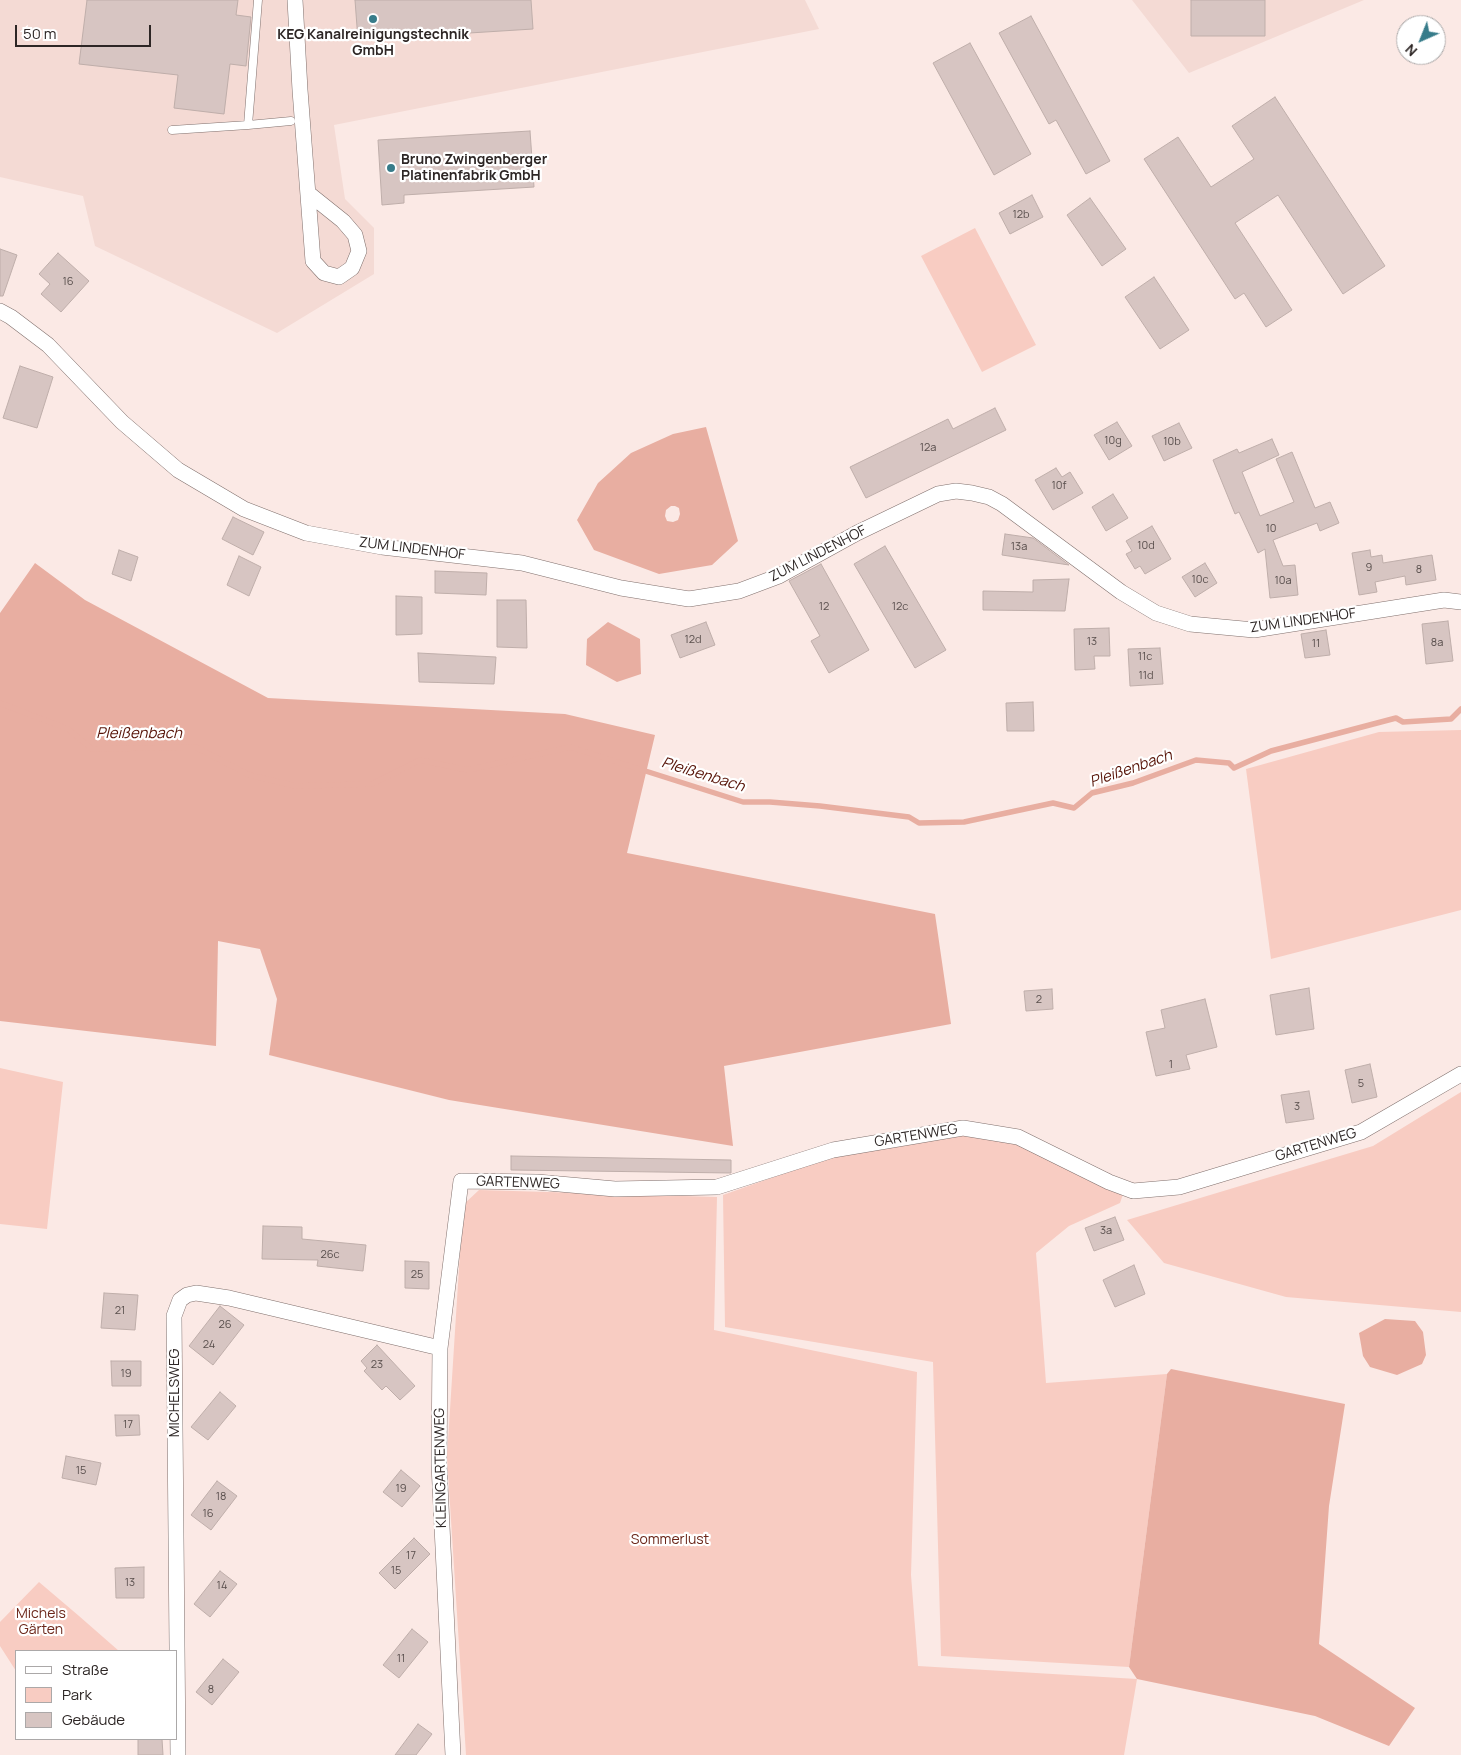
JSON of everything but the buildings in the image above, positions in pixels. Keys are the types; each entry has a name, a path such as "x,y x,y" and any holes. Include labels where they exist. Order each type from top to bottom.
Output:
{"street":[{"path":"295,0 297,121 308,193 313,261 324,273 339,277 352,268 359,251 355,235 343,221 308,193"},
{"name":"ZUM LINDENHOF","path":"0,311 48,345 122,422 178,470 244,509 306,534 382,547 522,563 622,588 689,599 740,591 779,576 857,533 929,498 938,494 956,491 972,492 989,497 1002,504 1121,592 1156,613 1190,624 1254,630 1444,600 1461,602"},
{"name":"GARTENWEG","path":"461,1181 537,1182 615,1189 717,1187 833,1150 963,1128 1018,1137 1109,1182 1133,1191 1179,1188 1361,1132 1461,1074"},
{"name":"KLEINGARTENWEG","path":"453,1755 439,1464 440,1348 461,1181"},
{"name":"MICHELSWEG","path":"177,1650 174,1316 180,1300 187,1295 196,1293 230,1298 440,1348"},
{"name":"MICHELSWEG","path":"178,1740 178,1755"}],"lane":[{"path":"248,124 258,0"},
{"path":"172,130 297,121"}],"shaded area":[{"path":"0,0 805,0 819,29 334,125 345,199 374,228 374,274 277,333 95,246 83,196 0,177"},
{"path":"1132,0 1364,0 1189,73"},
{"path":"706,427 738,541 712,565 659,574 594,550 577,520 598,483 631,453 673,434","holes":["671,506 679,508 678,520 673,522 667,521 665,516 666,510"]},
{"path":"35,563 85,600 268,698 565,714 655,735 627,853 935,914 951,1024 724,1066 733,1146 449,1100 269,1055 277,999 260,949 218,941 216,1046 0,1021 0,613"},
{"path":"608,622 640,639 641,674 617,682 586,665 587,639"},
{"path":"1385,1319 1415,1321 1423,1332 1426,1355 1422,1364 1397,1375 1370,1367 1363,1356 1359,1333"},
{"path":"1171,1369 1345,1404 1329,1506 1319,1644 1415,1708 1389,1746 1315,1716 1137,1679 1129,1667 1167,1374"}],"green space":[{"path":"975,228 1036,345 982,372 921,256"},
{"path":"1461,730 1461,910 1271,959 1246,769 1379,732"},
{"path":"0,1068 63,1082 47,1229 0,1224"},
{"path":"1461,1092 1461,1312 1286,1297 1164,1263 1127,1220 1373,1146"},
{"path":"967,1133 1020,1143 1123,1194 1120,1203 1069,1226 1036,1253 1046,1383 1167,1374 1129,1667 941,1656 933,1362 725,1327 723,1195 833,1156"},
{"name":"Sommerlust","path":"479,1190 717,1197 714,1330 917,1372 911,1575 918,1666 1137,1679 1124,1755 466,1755 447,1457 463,1205"},
{"name":"Michels Gärten","path":"39,1582 118,1650 15,1650 15,1669 0,1646 0,1622"}],"waterway":[{"name":"Pleißenbach","path":"0,703 68,729 92,749 196,747 249,775 296,786 372,784 420,760 468,770 570,747 743,802 820,806 909,817 919,823 964,822 1053,803 1074,808 1092,793 1133,783 1196,760 1229,763 1234,768 1271,751 1396,718 1403,722 1451,719 1461,709"}],"place":[{"name":"KEG Kanalreinigungstechnik GmbH","path":"373,19"},
{"name":"Bruno Zwingenberger Platinenfabrik GmbH","path":"391,168"}]}
